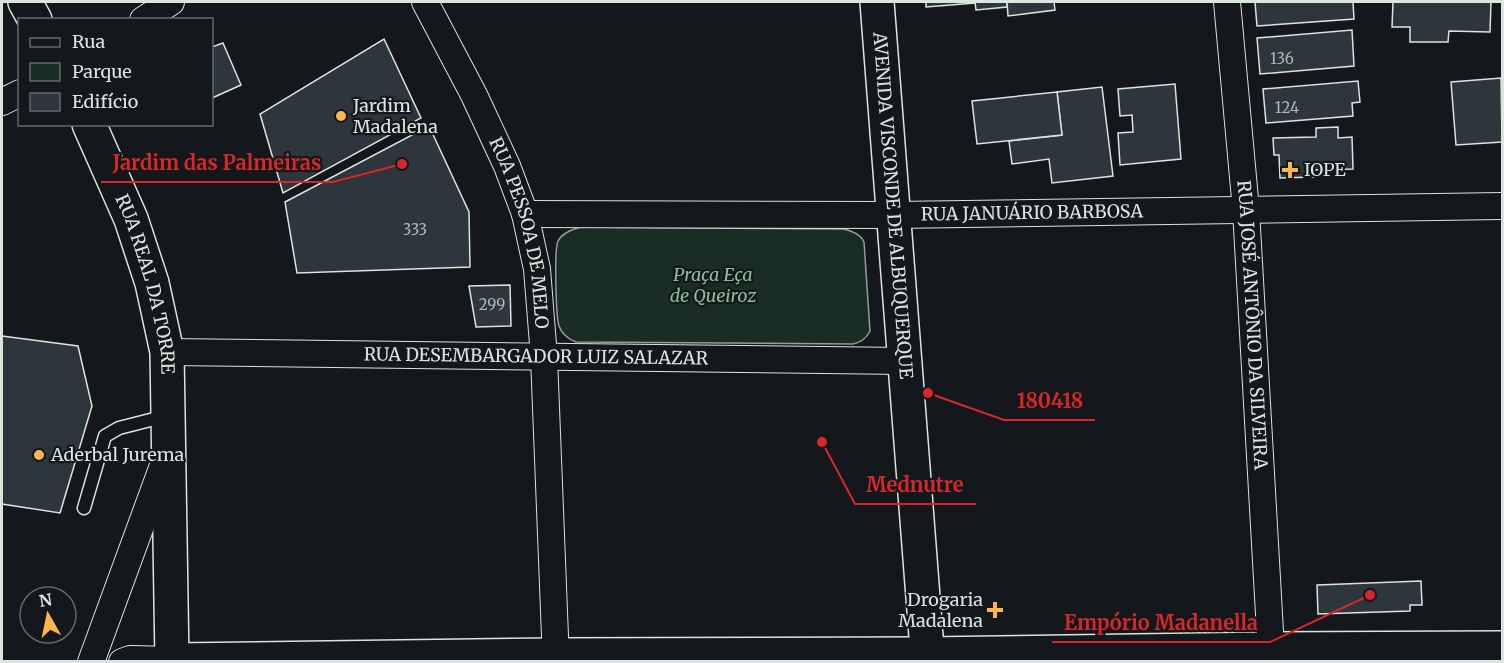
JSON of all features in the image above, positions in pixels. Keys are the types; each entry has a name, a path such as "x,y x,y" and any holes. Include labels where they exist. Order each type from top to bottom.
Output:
{"street":[{"path":"25,2 34,18"},
{"path":"145,18 171,2"},
{"name":"RUA PESSOA DE MELO","path":"425,2 507,166 525,214 537,269 544,357 556,658"},
{"name":"AVENIDA VISCONDE DE ALBUQUERQUE","path":"877,2 927,658"},
{"name":"RUA JOSÉ ANTÔNIO DA SILVEIRA","path":"1227,2 1246,210 1271,649"},
{"path":"2,102 18,94"},
{"name":"RUA REAL DA TORRE","path":"90,126 131,219 152,283 167,352 172,661"},
{"name":"RUA JANUÁRIO BARBOSA","path":"525,214 894,215 1503,206"},
{"name":"RUA DESEMBARGADOR LUIZ SALAZAR","path":"167,352 905,361"},
{"name":"RUA REAL DA TORRE","path":"91,662 168,451"},
{"path":"122,662 130,659 172,661 927,658 1271,649 1503,648"}],"lane":[{"path":"84,508 105,436 119,428 167,415"}],"green space":[{"name":"Praça Eça de Queiroz","path":"581,227 843,229 853,232 864,242 870,331 863,340 853,344 576,342 566,336 559,326 556,256 560,238"}],"building":[{"path":"926,2 975,2 975,3 926,7"},
{"path":"975,2 1007,2 1007,7 976,10"},
{"path":"1007,2 1054,2 1055,10 1008,16"},
{"path":"1255,2 1353,2 1354,19 1257,26"},
{"path":"1393,2 1491,2 1490,32 1449,31 1448,42 1410,42 1410,27 1392,27"},
{"path":"1352,30 1354,66 1260,74 1257,38"},
{"name":"Jardim Madalena","path":"384,39 421,118 283,193 260,114"},
{"path":"223,43 241,85 213,98 213,47"},
{"path":"1501,78 1502,142 1456,145 1451,82"},
{"path":"1358,81 1360,102 1352,103 1353,116 1266,123 1263,89"},
{"path":"1175,84 1181,159 1120,165 1118,133 1133,132 1132,115 1120,116 1118,89"},
{"path":"1102,87 1113,176 1052,183 1049,159 1012,164 1009,141 1062,135 1057,92"},
{"path":"1057,92 1062,135 977,144 972,101"},
{"path":"429,126 469,212 470,267 297,273 285,202"},
{"path":"1338,127 1338,138 1352,137 1353,169 1313,170 1314,177 1280,178 1279,155 1274,155 1273,138 1316,137 1316,128"},
{"path":"510,285 511,326 476,327 469,286"},
{"name":"Aderbal Jurema","path":"2,336 78,346 92,406 60,513 2,504"},
{"path":"1421,581 1422,605 1410,605 1410,611 1318,614 1317,585"}],"place":[{"name":"Jardim Madalena","path":"341,116"},
{"name":"Jardim das Palmeiras","path":"402,164"},
{"name":"IOPE","path":"1290,170"},
{"name":"180418","path":"928,393"},
{"name":"Mednutre","path":"822,442"},
{"name":"Aderbal Jurema","path":"39,455"},
{"name":"Empório Madanella","path":"1370,595"},
{"name":"Drogaria Madalena","path":"995,610"}]}
